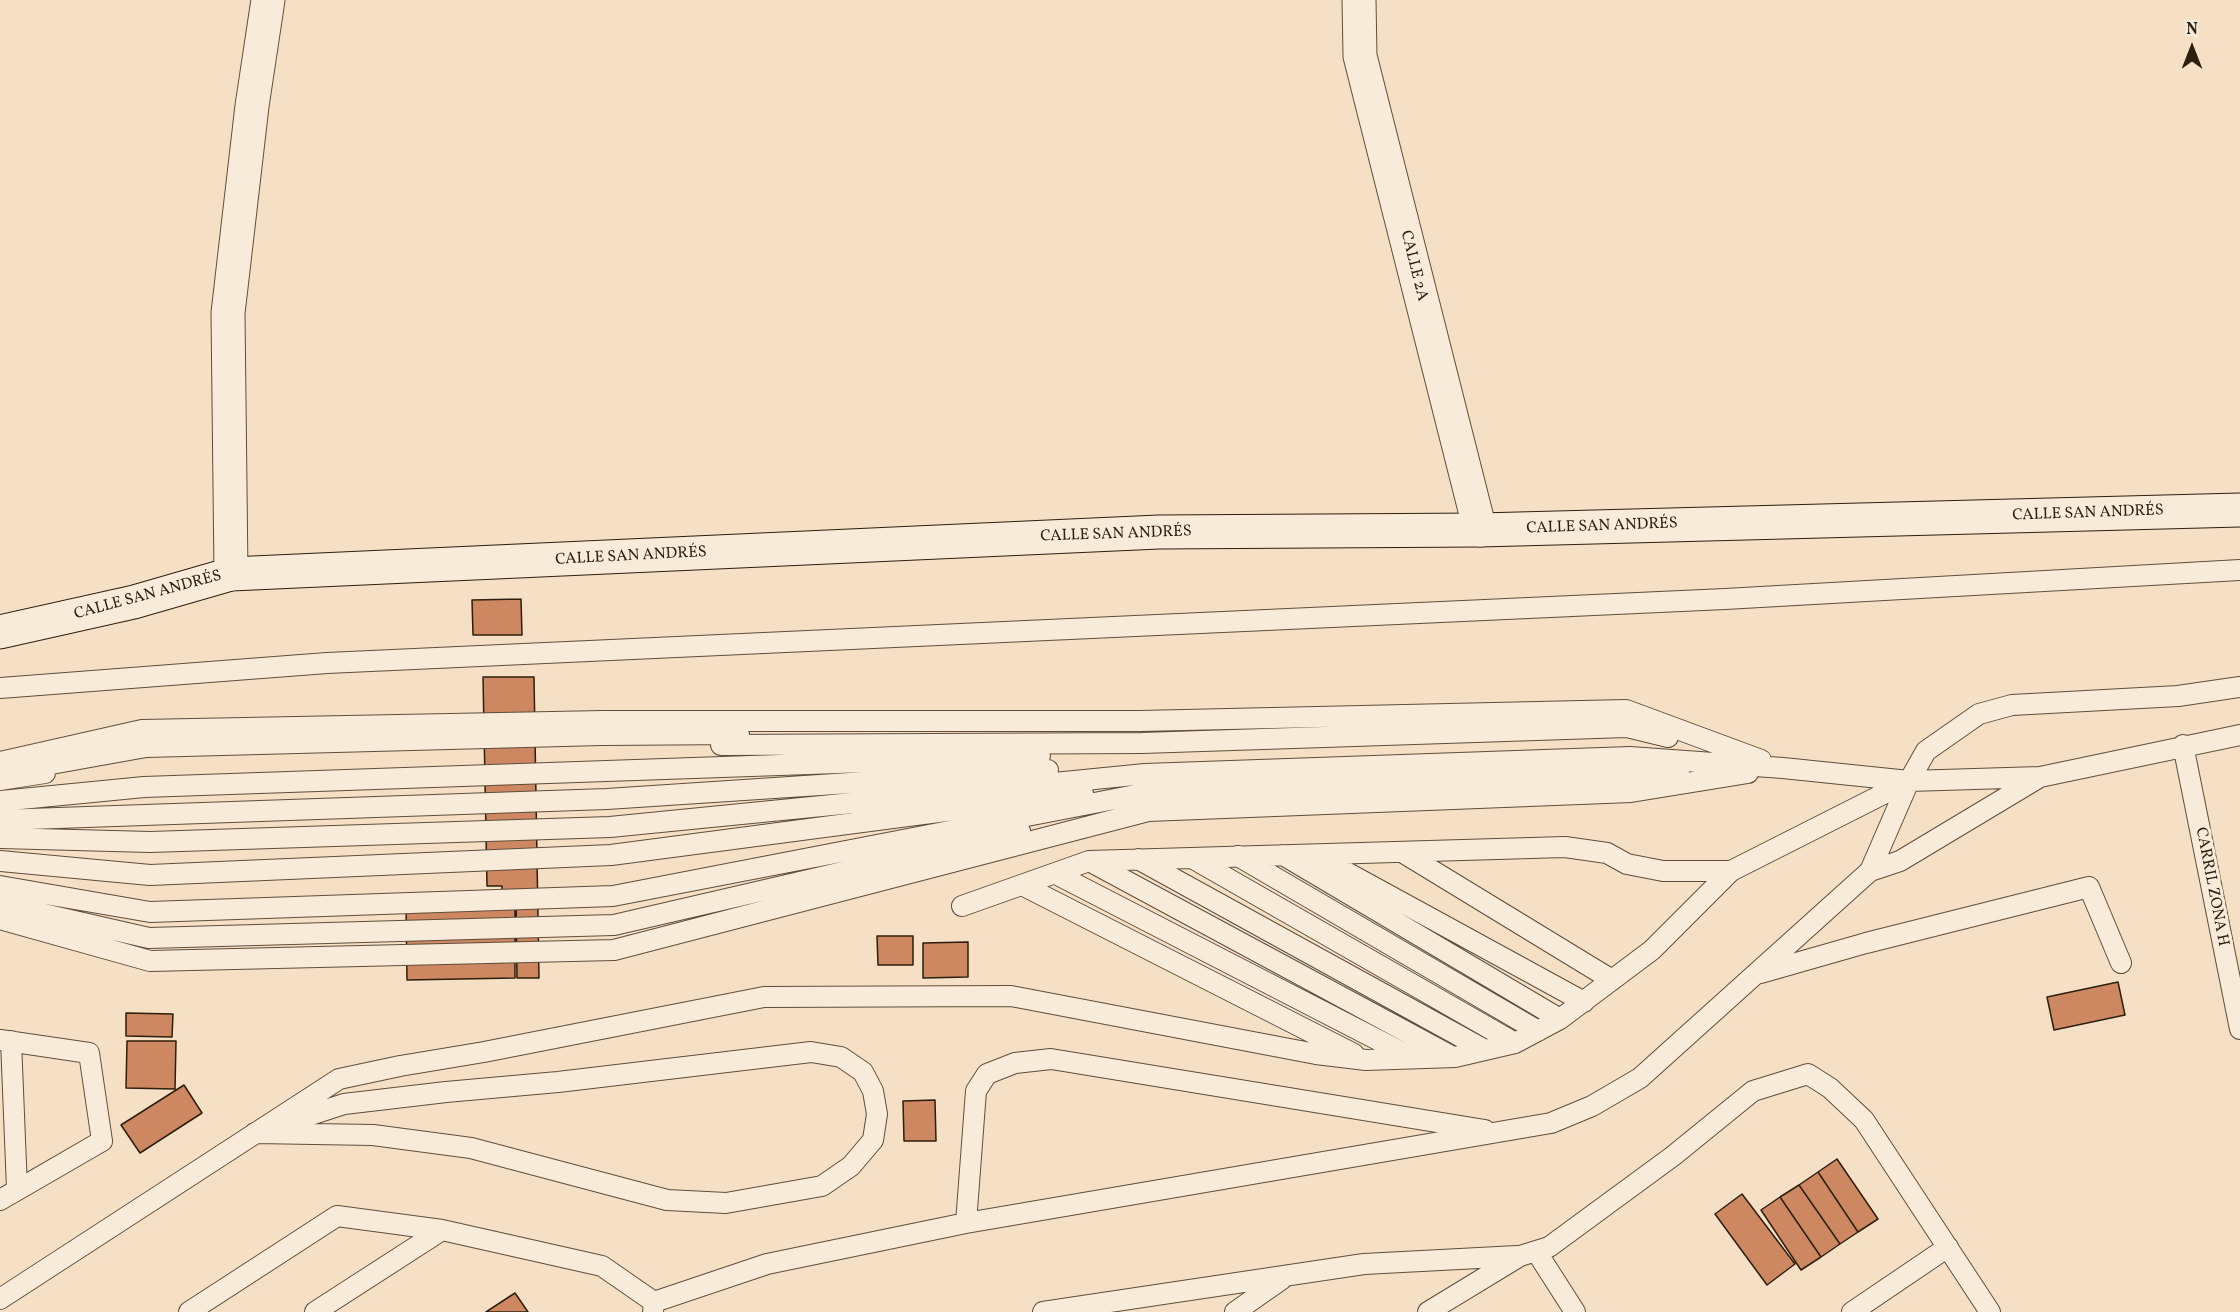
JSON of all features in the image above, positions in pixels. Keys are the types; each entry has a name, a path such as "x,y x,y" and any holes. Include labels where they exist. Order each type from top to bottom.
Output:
{"street":[{"path":"231,574 228,313 252,106 268,0"},
{"name":"CALLE 2A","path":"1359,0 1360,56 1480,530"},
{"name":"CALLE SAN ANDRÉS","path":"0,632 134,602 231,574 1159,532 1480,530 2240,510"}],"lane":[{"path":"0,688 327,663 1702,600 2240,570"},
{"path":"1870,871 1909,782 1926,751 1979,714 2012,705 2178,696 2240,687"},
{"path":"0,762 142,730 603,721 1151,721 1626,710 1783,768"},
{"path":"0,774 146,747 601,735 1141,732 1626,718 1783,768"},
{"path":"0,780 144,757 604,746 1142,743 1627,727 1783,768"},
{"path":"0,819 607,799 1144,764 1627,745 1783,768 1909,782 2040,777 2183,745 2240,735"},
{"path":"0,801 144,787 1627,736 1783,768"},
{"name":"CARRIL ZONA H","path":"2183,745 2240,1029"},
{"path":"0,838 150,842 610,827 1145,774 1630,757 1783,768"},
{"path":"0,861 150,875 601,856 1145,784 1630,765 1783,768"},
{"path":"0,886 150,912 613,896 1146,793 1783,768"},
{"path":"0,904 149,939 614,925 1147,802 1631,783 1783,768"},
{"path":"0,919 150,961 614,950 1148,811 1631,792 1783,768"},
{"path":"189,1312 338,1216 442,1230 602,1266 653,1307 767,1264 966,1223 1551,1123 1592,1106 1640,1078 1870,871 1900,861 2040,777"},
{"path":"0,1299 339,1079 764,997 1011,996 1316,1054 1366,1060 1455,1058 1515,1043 1560,1019 1652,950 1731,871 1909,782"},
{"path":"963,906 1089,861 1565,847 1607,853 1627,864 1663,871 1731,871"},
{"path":"1402,852 1612,980"},
{"path":"1313,854 1584,1002"},
{"path":"1283,855 1560,1019"},
{"path":"1238,856 1538,1031"},
{"path":"1192,858 1515,1043"},
{"path":"1138,859 1485,1050"},
{"path":"1089,861 1455,1058"},
{"path":"1056,874 1416,1060"},
{"path":"1022,885 1366,1060"},
{"path":"1755,975 1866,943 2089,887 2121,963"},
{"path":"0,1200 102,1141 89,1053 5,1040 17,1190"},
{"path":"811,1052 841,1057 863,1072 873,1091 877,1114 873,1140 851,1166 822,1186 726,1203 667,1200 471,1148 373,1135 255,1133 344,1104 558,1082 811,1052"},
{"path":"966,1223 976,1091 987,1074 1015,1063 1051,1059 1502,1132"},
{"path":"1428,1312 1528,1254 1550,1247 1673,1156 1753,1091 1808,1074 1830,1088 1864,1120 1990,1312"},
{"path":"315,1312 442,1230"},
{"path":"1852,1312 1948,1247"},
{"path":"1043,1312 1364,1264 1528,1254"},
{"path":"1528,1254 1575,1312"},
{"path":"1235,1312 1286,1276"},
{"path":"1122,1312 1141,1298"}],"building":[{"path":"521,599 522,635 473,635 472,600"},
{"path":"483,677 534,677 539,978 517,978 516,899 502,899 502,886 487,886"},
{"path":"515,900 515,978 407,980 406,901"},
{"path":"877,936 913,936 913,965 878,965"},
{"path":"968,942 968,977 923,978 923,943"},
{"path":"2118,982 2125,1015 2054,1030 2047,997"},
{"path":"126,1013 173,1014 172,1037 126,1036"},
{"path":"127,1041 176,1041 175,1089 126,1088"},
{"path":"184,1085 202,1113 140,1153 121,1125"},
{"path":"935,1100 936,1141 904,1141 903,1101"},
{"path":"1837,1159 1878,1219 1858,1232 1818,1172"},
{"path":"1818,1172 1858,1232 1840,1244 1799,1185"},
{"path":"1799,1185 1840,1244 1821,1257 1780,1197"},
{"path":"1742,1194 1795,1264 1767,1285 1715,1214"},
{"path":"1780,1197 1821,1257 1801,1270 1761,1210"},
{"path":"515,1293 528,1312 486,1312"}]}
